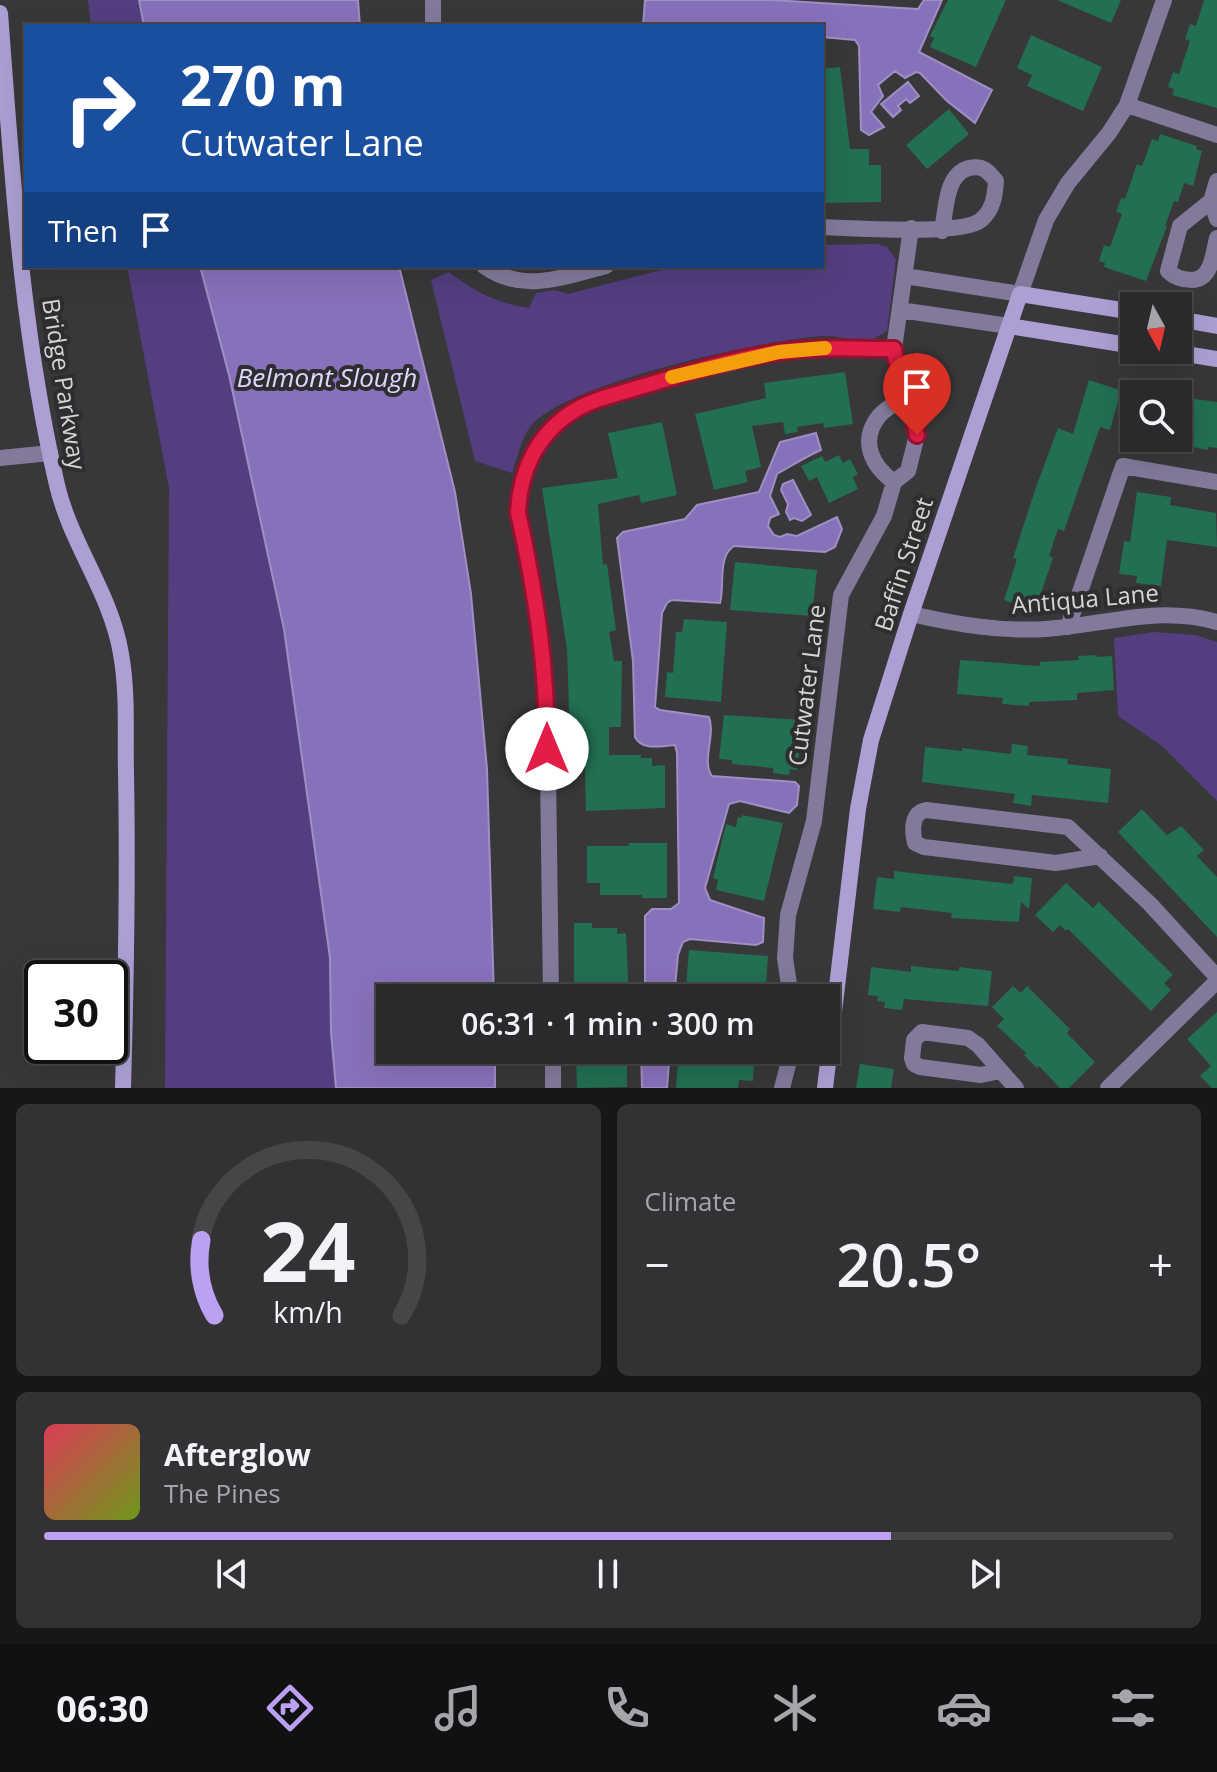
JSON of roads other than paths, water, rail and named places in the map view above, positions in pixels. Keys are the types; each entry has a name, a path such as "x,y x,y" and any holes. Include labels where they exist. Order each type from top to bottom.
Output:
{"street":[{"path":"433,0 433,24"},
{"name":"Baffin Street","path":"825,1088 858,809 871,740 1046,220 1068,183 1109,133 1127,105 1164,0"},
{"name":"Bridge Parkway","path":"0,13 11,160 36,386 70,526 114,619 123,666 128,870 123,1088"},
{"path":"1127,105 1217,135"},
{"path":"1217,181 1211,201 1180,226 1168,271 1186,280 1199,280 1208,273 1217,238"},
{"path":"1211,201 1217,219"},
{"path":"824,227 942,231"},
{"name":"Cutwater Lane","path":"789,984 785,958 788,915 814,821 841,595 884,516 894,482 908,471 917,435 914,417 899,378 894,349 911,228"},
{"path":"487,268 502,277 535,283 598,268"},
{"path":"905,276 1120,310"},
{"path":"900,310 1120,344"},
{"path":"1192,322 1217,326"},
{"path":"551,984 547,693 542,640 518,512 523,475 530,459 545,436 567,415 584,405 666,379 779,352 828,348 894,349"},
{"path":"1192,355 1217,359"},
{"path":"894,482 873,462 871,436 881,414 905,398"},
{"path":"0,458 50,453"},
{"path":"1068,627 1123,466 1217,482"},
{"name":"Antiqua Lane","path":"911,614 977,628 1005,630 1068,627 1159,613 1188,615 1217,622"},
{"path":"1100,856 1056,863 924,847 915,843 915,816 926,810 1068,827 1100,856 1150,904 1217,979 1108,1088"},
{"path":"1000,1071 981,1075 920,1067 914,1064 912,1058 914,1040 922,1032 968,1038 978,1045 1016,1088"},
{"path":"553,1064 553,1088"},
{"path":"782,1088 788,1064"}],"water":[{"path":"139,0 358,0 360,24 144,24"},
{"path":"645,0 772,0 918,9 924,0 942,0 919,52 992,90 975,123 947,101 920,73 905,78 895,71 878,85 883,96 871,112 884,127 869,135 861,130 859,46 855,40 824,37 824,24 643,24"},
{"path":"908,82 919,96 910,103 906,99 893,117 881,104"},
{"name":"Belmont Slough","path":"201,268 399,268 455,492 471,594 487,769 494,984 376,984 376,1064 495,1064 495,1088 336,1088 331,1032 330,958 284,629 229,375"},
{"path":"816,433 821,450 777,474 770,496 779,514 770,518 768,526 774,535 797,536 837,517 842,529 835,547 825,552 734,546 723,564 720,603 672,600 667,603 662,613 655,707 709,717 708,763 712,776 795,782 799,786 797,805 789,813 740,801 729,804 705,888 710,900 764,918 763,942 756,945 690,939 683,942 678,955 675,984 645,984 645,916 652,909 671,909 679,903 677,753 675,745 647,746 635,737 633,661 617,538 623,532 685,519 697,505 759,492 780,442"},
{"path":"793,480 811,515 802,521 790,520 786,512 788,504 781,490 783,484"},
{"path":"641,1064 669,1064 667,1088 642,1088"}]}
